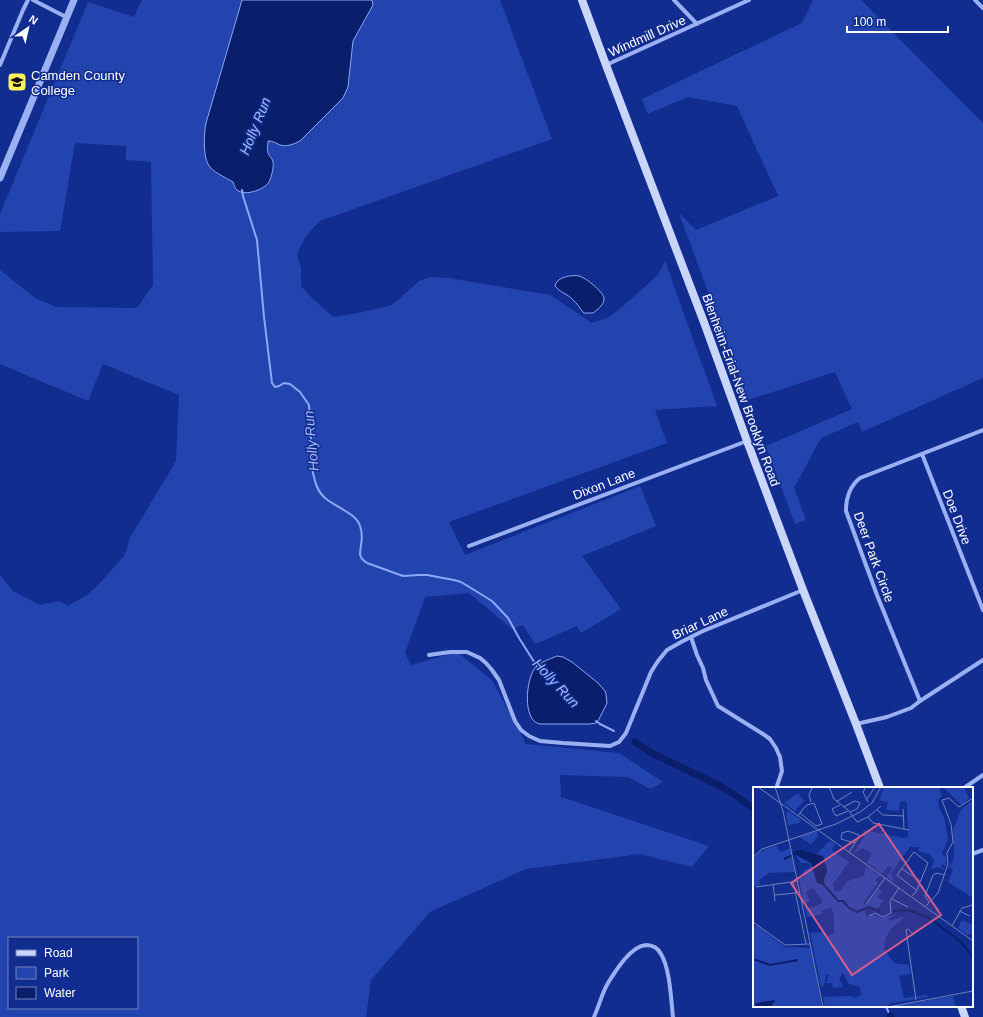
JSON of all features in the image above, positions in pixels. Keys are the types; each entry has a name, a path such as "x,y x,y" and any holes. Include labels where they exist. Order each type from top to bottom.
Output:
{"main road":[{"name":"Blenheim-Erial-New Brooklyn Road","path":"582,0 803,590 880,787"},
{"path":"961,1007 965,1017"}],"street":[{"path":"0,65 28,0"},
{"path":"33,0 66,18"},
{"path":"0,178 74,0"},
{"name":"Windmill Drive","path":"674,0 697,24"},
{"name":"Windmill Drive","path":"606,65 749,0"},
{"path":"975,0 983,8"},
{"name":"Deer Park Circle","path":"920,701 877,595 846,511 846,503 851,488 860,478 983,430"},
{"name":"Dixon Lane","path":"469,546 747,441"},
{"name":"Doe Drive","path":"922,454 983,610"},
{"name":"Briar Lane","path":"429,654 467,652 480,658 492,670 498,680 515,721 521,730 530,736 540,741 610,746 619,742 628,730 651,672 667,650 691,637 803,590"},
{"path":"691,637 706,680 718,706 763,734 776,748 780,757 782,771 778,786"},
{"path":"856,724 887,717 911,708 983,660"},
{"path":"965,787 983,774"},
{"path":"973,854 983,850"},
{"path":"594,1017 608,984 620,966 632,951 643,945 650,945 661,952 664,960 668,976 673,1017"}],"green space":[{"path":"142,0 242,0 206,123 270,181 268,141 348,87 353,41 373,5 372,0 500,0 552,139 320,221 306,236 297,254 301,269 301,286 333,317 392,305 419,281 431,277 449,278 550,295 592,323 609,317 622,307 658,275 665,261 717,406 655,410 667,443 449,522 465,555 640,486 656,526 582,556 621,609 581,633 577,626 535,644 523,625 512,629 469,593 425,597 405,653 411,665 457,652 492,680 526,744 619,753 663,782 650,789 628,777 560,775 561,797 709,846 692,867 640,854 526,869 430,912 371,980 366,1017 0,1017 0,575 13,591 40,605 59,601 68,606 87,595 124,556 131,536 176,461 179,395 103,364 88,401 0,364 0,270 35,298 56,307 137,308 153,285 151,162 126,160 126,146 75,143 60,231 0,232 0,214 88,2 134,17"},
{"path":"813,0 861,0 983,123 983,378 862,432 858,422 821,438 794,488 806,520 795,524 766,446 852,409 835,372 748,400 679,213 696,230 778,196 737,106 688,97 648,114 642,99 802,23"}],"water":[{"path":"242,0 372,0 373,5 353,41 348,87 343,98 300,141 285,146 268,141 268,152 273,164 270,180 260,189 245,193 237,190 233,182 210,167 206,160 204,144 206,123"},
{"path":"569,276 577,276 586,279 603,296 603,303 593,313 584,313 571,298 555,286 560,279"},
{"path":"557,656 563,657 572,662 598,683 605,691 607,703 596,723 540,724 534,721 530,716 527,699 529,681 532,673 540,664"}],"waterway":[{"name":"Holly Run","path":"242,190 257,240 272,383 275,387 284,383 290,384 300,392 309,405 313,473 318,489 325,498 350,514 358,522 361,528 362,540 360,555 364,561 403,576 427,575 461,582 471,588 492,601 508,618 538,668"},
{"name":"Holly Run","path":"596,721 614,731"},
{"name":"Holly Run","path":"635,742 652,753 720,786 753,808"},
{"name":"Holly Run","path":"886,1007 890,1016"}],"place":[{"name":"Camden County College","path":"17,82"}]}
